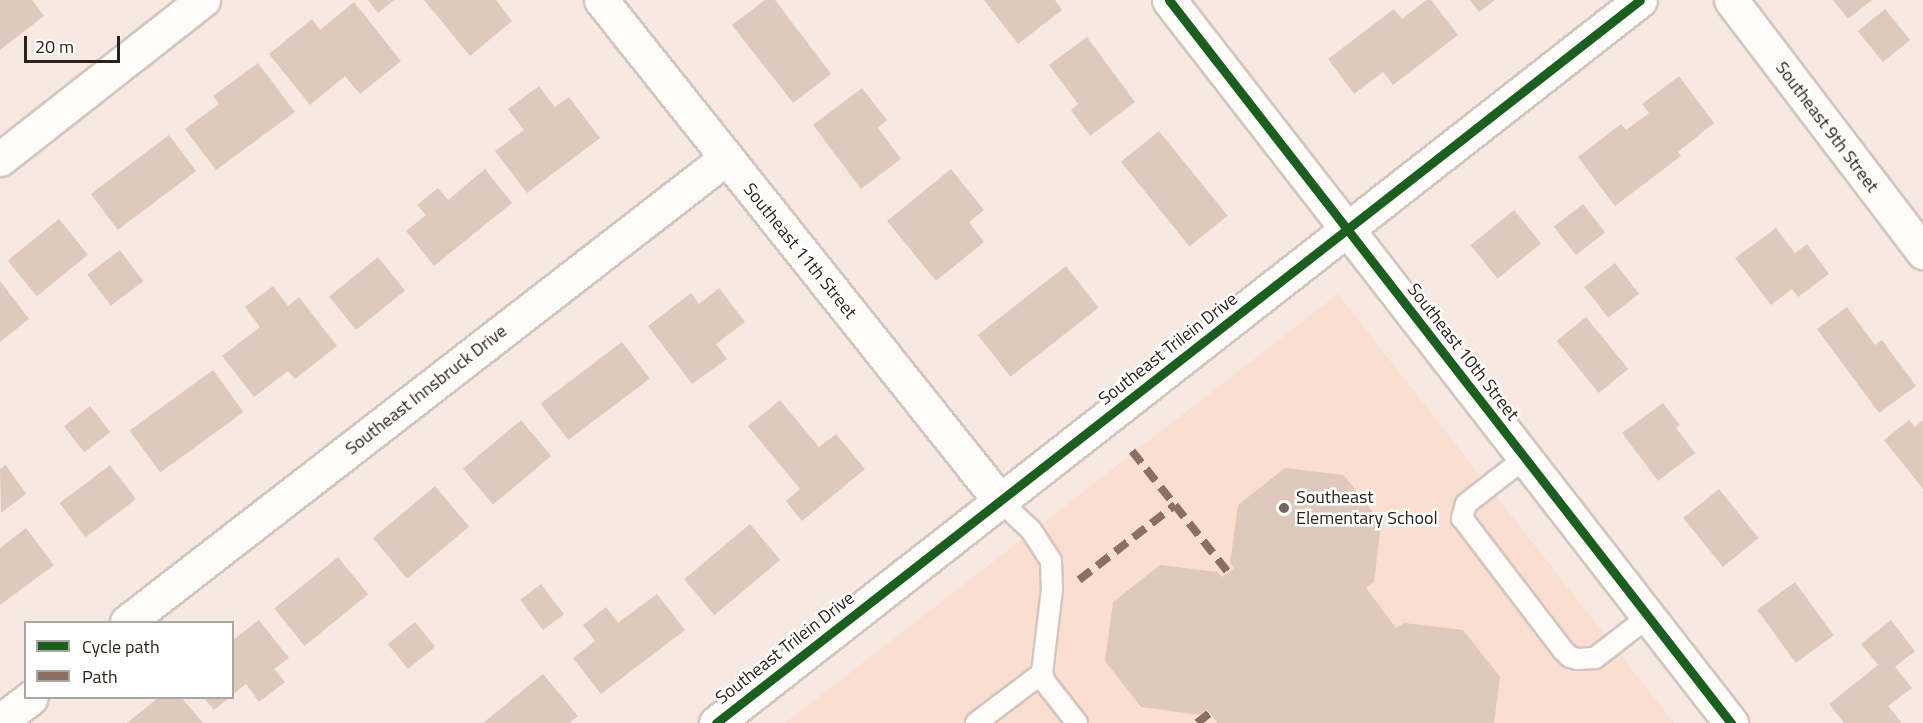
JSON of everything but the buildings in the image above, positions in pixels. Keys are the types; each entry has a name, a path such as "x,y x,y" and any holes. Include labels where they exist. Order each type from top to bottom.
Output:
{"street":[{"path":"0,159 203,0"},
{"name":"Southeast 11th Street","path":"601,0 1001,502"},
{"name":"Southeast 10th Street","path":"1169,0 1731,723"},
{"name":"Southeast Trilein Drive","path":"720,722 1640,0"},
{"name":"Southeast 9th Street","path":"1731,0 1923,252"},
{"name":"Southeast Innsbruck Drive","path":"127,621 726,158"},
{"path":"0,721 29,699"}],"lane":[{"path":"1525,458 1466,504 1462,518 1479,543 1570,657 1587,660 1595,658 1648,617"},
{"path":"1001,502 1031,530 1051,561 1052,589 1042,673 1045,682 1077,723"},
{"path":"976,723 1042,673"}],"shaded area":[{"name":"Southeast Elementary School","path":"1338,294 1674,723 785,723"}],"marked path":[{"path":"1132,451 1228,572"},
{"path":"1079,580 1175,505"},
{"path":"1197,723 1210,713"}],"cycle path":[{"path":"1169,0 1731,723"},
{"path":"716,723 1640,0"}],"place":[{"name":"Southeast Elementary School","path":"1284,508"}]}
